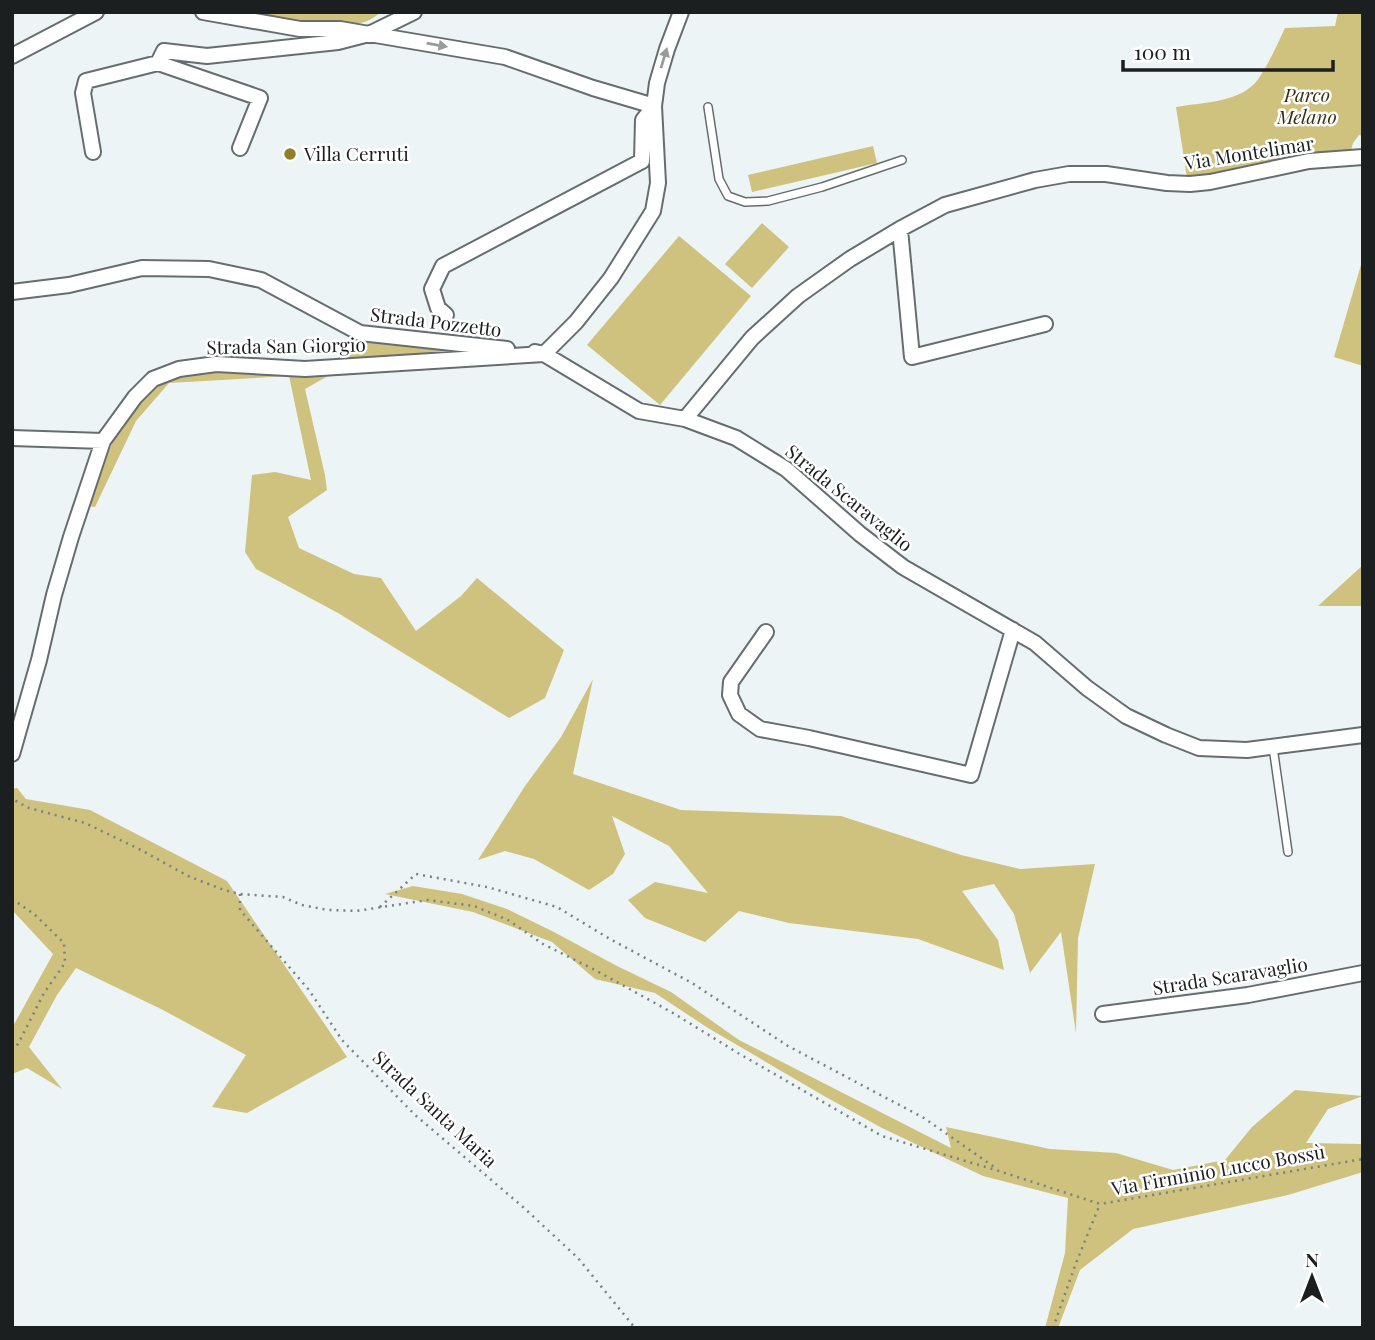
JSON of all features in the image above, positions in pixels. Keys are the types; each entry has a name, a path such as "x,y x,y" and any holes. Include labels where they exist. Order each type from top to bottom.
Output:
{"street":[{"path":"12,56 96,12"},
{"path":"203,12 300,29 340,29 505,57 654,106"},
{"path":"158,62 164,51 208,56 338,42 369,34 414,12"},
{"name":"Strada Pozzetto","path":"12,292 69,285 142,268 209,269 261,279 360,333 544,354 576,321 611,278 653,211 658,183 654,106 657,83 681,12"},
{"path":"12,48 29,47"},
{"path":"93,152 83,93 86,81 158,62 260,97 240,148"},
{"name":"Strada Pozzetto","path":"446,315 438,308 432,289 443,266 642,160 643,120 654,106"},
{"name":"Via Montelimar","path":"685,419 752,338 798,296 900,229 945,205 1035,180 1069,174 1106,174 1190,184 1309,162 1363,157"},
{"path":"900,229 912,356 1045,324"},
{"name":"Strada Scaravaglio","path":"544,354 639,411 685,419 736,438 786,469 860,534 903,567 1035,643 1087,688 1126,716 1166,735 1199,748 1247,750 1363,735"},
{"name":"Strada San Giorgio","path":"12,754 64,560 103,441 135,397 153,379 179,369 216,364 305,369 544,354"},
{"path":"12,438 103,441"},
{"path":"766,632 731,682 730,695 739,714 760,729 971,775 1013,630"},
{"name":"Strada Scaravaglio","path":"1102,1014 1248,995 1363,973"}],"lane":[{"path":"708,107 719,179 728,196 745,202 768,201 822,187 902,160"},
{"path":"1273,747 1288,852"}],"path":[{"name":"Via Firminio Lucco Bossù","path":"12,795 14,800 29,808 85,824 188,876 240,894 283,897 302,905 328,910 356,911 428,900 474,906 508,920 543,944 673,1013 882,1136 1100,1204 1363,1159"},
{"path":"380,907 416,874 488,887 557,907 692,983 788,1046 924,1118 999,1171"},
{"name":"Strada Santa Maria","path":"240,894 240,910 309,990 342,1040 414,1114 578,1258 635,1328"},
{"path":"12,899 34,914 64,943 65,963 44,993 18,1044 12,1049"},
{"path":"1053,1328 1100,1204"}],"green space":[{"path":"235,12 381,12 367,21 341,24 303,22"},
{"name":"Parco Melano","path":"1338,12 1363,12 1363,136 1359,135 1353,143 1350,154 1188,184 1176,107 1222,100 1243,92 1259,78 1285,28 1335,26"},
{"path":"873,146 877,163 752,192 748,175"},
{"path":"762,223 789,247 752,288 725,264"},
{"path":"679,236 751,296 660,405 587,345"},
{"path":"1363,258 1363,366 1334,357"},
{"path":"366,340 463,352 507,364 328,376 305,389 327,490 288,517 299,548 354,574 381,578 416,631 461,596 477,578 564,650 545,698 509,718 338,613 256,569 245,552 252,475 275,472 311,480 289,376 169,383 136,421 95,507 87,506 119,426 153,385 194,372 314,373"},
{"path":"1363,565 1363,606 1318,606"},
{"path":"593,679 573,774 681,810 841,816 961,855 1020,869 1095,864 1078,938 1076,1033 1061,932 1030,973 1014,914 994,884 962,891 998,940 1004,970 918,939 789,923 739,911 705,942 645,918 628,900 655,882 708,893 669,846 612,816 625,854 613,874 589,890 534,859 505,851 478,860 525,786 561,737"},
{"path":"17,788 26,799 90,810 227,881 347,1057 247,1113 212,1107 246,1055 163,1010 76,968 57,995 29,1047 62,1089 27,1068 12,1074 12,1028 53,954 12,910 12,789"},
{"path":"413,886 462,894 507,909 671,992 739,1040 951,1148 946,1127 1050,1149 1116,1153 1173,1170 1225,1160 1252,1127 1295,1090 1363,1096 1328,1109 1306,1143 1363,1144 1363,1172 1288,1195 1133,1229 1080,1270 1058,1328 1045,1328 1065,1253 1068,1198 983,1176 882,1128 708,1028 655,993 595,979 552,942 473,912 385,894"}],"place":[{"name":"Villa Cerruti","path":"290,154"}]}
